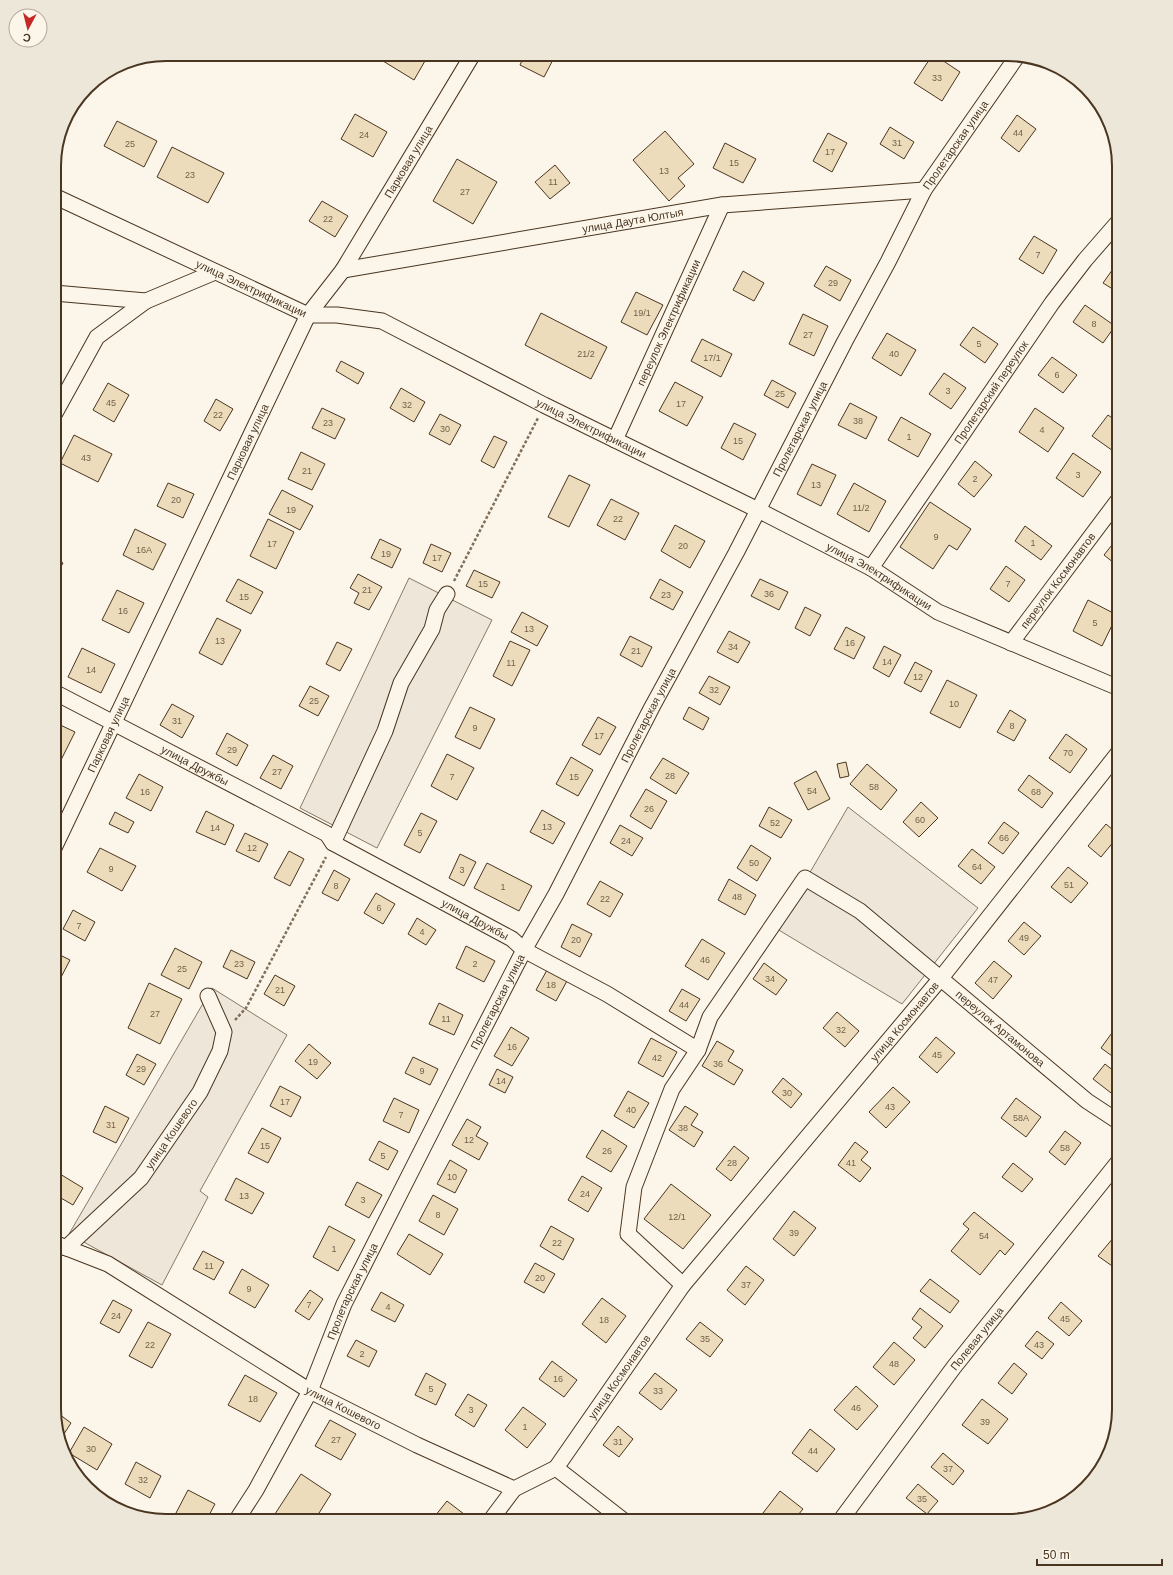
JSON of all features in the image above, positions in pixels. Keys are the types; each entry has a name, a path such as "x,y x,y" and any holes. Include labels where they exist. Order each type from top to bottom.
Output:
{"street":[{"name":"Парковая улица","path":"61,833 308,315 344,270 469,61"},
{"name":"Пролетарская улица","path":"241,1514 256,1490 310,1392 344,1304 524,950 556,894 652,707 758,510 924,190 1014,61"},
{"name":"улица Даута Юлтыя","path":"344,270 722,205 924,190"},
{"name":"улица Электрификации","path":"61,199 308,315 337,315 382,322 544,405 758,510 871,568 938,612 1112,685"},
{"name":"переулок Электрификации","path":"615,440 722,205"},
{"name":"Пролетарский переулок","path":"871,568 1052,304 1085,260 1112,229"},
{"path":"61,403 98,337 146,301 215,272"},
{"path":"61,294 146,301"},
{"name":"переулок Космонавтов","path":"1011,643 1112,509"},
{"path":"333,843 385,731 401,683 432,629 438,610 447,594"},
{"name":"улица Дружбы","path":"61,696 327,834 333,843 512,940 524,950 607,994 698,1050"},
{"name":"улица Космонавтов","path":"556,1468 684,1285 941,978 1112,761"},
{"name":"переулок Артамонова","path":"698,1050 710,1018 805,878 860,911 1087,1101 1112,1117"},
{"path":"208,996 224,1032"},
{"name":"улица Кошевого","path":"61,1245 141,1178 200,1092 220,1051 224,1032"},
{"path":"684,1285 628,1234 634,1187 672,1089 698,1050"},
{"name":"Полевая улица","path":"845,1514 954,1366 1112,1170"},
{"name":"улица Кошевого","path":"61,1246 108,1264 310,1392 417,1445 514,1489"},
{"path":"495,1514 514,1489 556,1468 615,1514"}],"path":[{"path":"447,594 544,405"},
{"path":"224,1032 246,1008 333,843"}],"shaded area":[{"path":"409,578 492,620 377,848 300,808"},
{"path":"848,807 978,908 902,1004 777,929"},
{"path":"212,988 287,1035 200,1191 208,1197 162,1285 69,1234"}],"building":[{"path":"383,61 425,61 414,80"},
{"path":"522,61 552,61 544,77 520,65"},
{"path":"928,61 944,61 960,72 942,101 914,83"},
{"path":"355,114 387,132 373,157 341,139"},
{"path":"1017,115 1036,129 1019,152 1001,138"},
{"path":"117,121 157,141 144,167 104,146"},
{"path":"890,127 914,142 904,159 880,144"},
{"path":"665,131 694,164 678,178 685,186 669,201 633,160"},
{"path":"828,133 847,143 832,172 813,161"},
{"path":"725,143 756,159 743,183 713,168"},
{"path":"172,147 224,173 208,203 157,177"},
{"path":"457,159 497,182 473,224 433,201"},
{"path":"555,165 570,183 550,199 535,182"},
{"path":"322,201 348,216 335,237 309,221"},
{"path":"1034,236 1057,250 1043,274 1019,259"},
{"path":"826,266 851,280 840,301 814,286"},
{"path":"1112,270 1112,289 1103,283"},
{"path":"743,271 764,283 754,301 733,290"},
{"path":"636,292 663,305 647,335 621,322"},
{"path":"1085,305 1112,324 1112,330 1103,343 1073,322"},
{"path":"541,313 607,347 591,379 525,345"},
{"path":"803,314 828,326 814,356 789,344"},
{"path":"973,327 998,344 985,363 960,345"},
{"path":"887,333 916,350 901,376 872,358"},
{"path":"702,339 732,354 721,377 691,361"},
{"path":"1052,357 1077,375 1063,393 1038,375"},
{"path":"341,361 364,373 358,384 336,371"},
{"path":"944,373 966,388 951,409 929,394"},
{"path":"772,380 796,393 788,408 764,395"},
{"path":"675,382 703,397 687,426 659,411"},
{"path":"108,383 129,395 114,422 93,410"},
{"path":"401,388 425,402 414,422 390,408"},
{"path":"216,399 233,409 220,431 204,421"},
{"path":"850,403 877,417 866,439 838,425"},
{"path":"322,408 345,419 335,439 312,428"},
{"path":"1035,408 1064,428 1048,452 1019,432"},
{"path":"440,414 461,425 450,445 429,434"},
{"path":"1108,415 1112,418 1112,450 1092,436"},
{"path":"901,417 931,434 918,457 888,440"},
{"path":"734,423 756,434 743,460 721,448"},
{"path":"74,435 112,454 98,482 61,464"},
{"path":"494,436 507,442 494,468 481,461"},
{"path":"301,452 325,464 312,490 288,479"},
{"path":"1073,453 1101,472 1083,497 1056,478"},
{"path":"975,461 992,475 974,497 958,484"},
{"path":"812,464 836,475 821,506 797,494"},
{"path":"569,475 590,485 569,527 548,517"},
{"path":"168,483 194,494 183,518 157,506"},
{"path":"854,483 886,501 869,532 837,514"},
{"path":"282,490 313,506 300,530 269,514"},
{"path":"611,499 639,513 625,540 597,525"},
{"path":"930,502 971,529 957,550 949,545 933,569 900,547"},
{"path":"268,519 294,532 276,569 250,556"},
{"path":"675,525 705,541 690,568 661,551"},
{"path":"1025,526 1052,546 1041,560 1015,541"},
{"path":"135,529 166,544 153,570 123,555"},
{"path":"380,539 401,549 392,568 371,558"},
{"path":"431,544 451,553 442,572 423,563"},
{"path":"1112,545 1112,561 1104,555"},
{"path":"1006,566 1025,580 1009,602 990,589"},
{"path":"474,570 500,582 492,598 466,586"},
{"path":"358,574 382,587 369,610 354,603 359,593 350,588"},
{"path":"238,579 263,592 251,614 226,601"},
{"path":"660,579 683,592 673,610 650,598"},
{"path":"760,579 788,592 779,610 751,596"},
{"path":"117,590 144,603 129,633 102,620"},
{"path":"1088,600 1112,612 1112,625 1102,646 1073,631"},
{"path":"805,607 821,615 810,636 795,628"},
{"path":"522,612 548,626 537,646 511,632"},
{"path":"217,618 241,630 222,665 199,653"},
{"path":"846,627 865,637 854,659 834,649"},
{"path":"729,631 750,642 738,663 717,652"},
{"path":"630,636 652,647 642,667 620,655"},
{"path":"510,641 530,650 512,686 493,676"},
{"path":"337,642 352,649 340,671 326,664"},
{"path":"884,646 901,655 889,677 873,668"},
{"path":"82,648 115,664 101,693 68,677"},
{"path":"915,662 932,671 921,692 904,683"},
{"path":"709,676 730,687 720,705 699,693"},
{"path":"947,680 977,695 960,728 930,713"},
{"path":"310,686 329,696 318,716 299,706"},
{"path":"172,704 194,716 182,738 160,725"},
{"path":"470,707 495,719 480,749 455,737"},
{"path":"689,707 709,718 703,730 683,719"},
{"path":"1010,710 1026,720 1014,741 997,732"},
{"path":"598,717 616,727 600,755 582,745"},
{"path":"61,725 75,732 61,760"},
{"path":"227,733 248,745 237,766 216,754"},
{"path":"1066,734 1087,749 1070,773 1049,758"},
{"path":"447,754 474,768 457,800 431,786"},
{"path":"273,755 293,766 281,789 260,778"},
{"path":"571,757 593,770 578,796 556,784"},
{"path":"663,758 689,773 676,794 650,778"},
{"path":"846,762 849,776 840,778 837,764"},
{"path":"867,764 897,790 881,810 850,784"},
{"path":"816,771 830,799 808,810 794,783"},
{"path":"139,774 163,787 151,811 126,798"},
{"path":"1029,775 1053,793 1042,808 1018,790"},
{"path":"646,789 667,801 651,829 630,816"},
{"path":"921,802 938,818 919,837 903,822"},
{"path":"769,807 792,820 781,838 759,826"},
{"path":"542,810 565,823 553,844 530,832"},
{"path":"206,811 234,825 225,845 196,832"},
{"path":"115,812 134,822 128,833 109,824"},
{"path":"421,813 437,821 420,853 404,845"},
{"path":"1004,822 1019,833 1003,854 988,843"},
{"path":"1106,824 1112,829 1112,844 1101,857 1088,846"},
{"path":"620,825 643,838 632,856 610,843"},
{"path":"245,833 268,844 259,862 236,851"},
{"path":"751,845 771,858 757,881 737,868"},
{"path":"100,848 136,866 122,891 87,872"},
{"path":"972,849 995,867 981,884 958,866"},
{"path":"289,851 304,859 290,886 274,878"},
{"path":"460,854 476,862 464,886 449,878"},
{"path":"487,863 532,886 519,911 474,888"},
{"path":"1068,867 1088,883 1071,903 1051,887"},
{"path":"334,870 350,879 338,901 322,893"},
{"path":"729,879 756,895 745,915 718,900"},
{"path":"600,881 623,894 610,917 587,904"},
{"path":"376,893 395,904 383,924 364,913"},
{"path":"73,910 95,922 85,941 63,929"},
{"path":"417,918 436,930 426,945 408,934"},
{"path":"1024,922 1041,936 1024,955 1008,941"},
{"path":"572,924 592,934 580,957 561,947"},
{"path":"702,939 725,953 708,980 685,966"},
{"path":"466,946 495,961 484,982 456,968"},
{"path":"175,948 202,962 189,989 161,975"},
{"path":"231,950 255,962 247,979 223,967"},
{"path":"61,956 70,960 61,977"},
{"path":"994,961 1012,976 993,999 975,983"},
{"path":"764,963 787,980 776,995 753,979"},
{"path":"547,970 567,981 556,1001 536,990"},
{"path":"275,975 295,986 284,1006 264,994"},
{"path":"149,983 182,999 160,1044 128,1028"},
{"path":"682,989 700,999 686,1021 669,1011"},
{"path":"439,1003 463,1015 454,1035 429,1024"},
{"path":"837,1012 859,1031 845,1047 823,1028"},
{"path":"511,1027 529,1038 512,1066 494,1056"},
{"path":"1112,1033 1112,1056 1101,1048"},
{"path":"936,1037 955,1053 937,1073 919,1057"},
{"path":"651,1038 677,1052 663,1077 638,1063"},
{"path":"717,1041 734,1051 728,1061 743,1070 734,1085 702,1066"},
{"path":"309,1044 331,1063 317,1079 295,1061"},
{"path":"137,1054 156,1064 144,1085 126,1075"},
{"path":"413,1057 438,1069 430,1085 405,1073"},
{"path":"1105,1064 1112,1070 1112,1094 1093,1079"},
{"path":"497,1069 513,1077 505,1093 489,1085"},
{"path":"783,1078 802,1094 791,1108 772,1092"},
{"path":"280,1086 301,1097 291,1117 270,1106"},
{"path":"893,1087 910,1102 886,1128 869,1112"},
{"path":"628,1091 649,1103 634,1128 614,1116"},
{"path":"394,1098 419,1110 409,1133 383,1121"},
{"path":"1016,1098 1041,1117 1026,1137 1001,1118"},
{"path":"105,1106 129,1118 116,1143 93,1132"},
{"path":"685,1106 698,1114 691,1125 703,1132 694,1147 669,1130"},
{"path":"467,1119 481,1127 476,1136 488,1143 479,1160 452,1145"},
{"path":"262,1128 281,1138 268,1163 248,1153"},
{"path":"602,1130 627,1146 611,1172 586,1157"},
{"path":"1065,1131 1081,1143 1065,1165 1049,1152"},
{"path":"379,1141 398,1151 388,1170 369,1160"},
{"path":"855,1142 868,1152 861,1160 871,1168 860,1182 838,1165"},
{"path":"734,1146 749,1158 731,1181 716,1169"},
{"path":"450,1160 467,1170 455,1193 437,1184"},
{"path":"1013,1163 1033,1179 1022,1192 1002,1177"},
{"path":"61,1175 83,1188 73,1205 61,1198"},
{"path":"582,1176 602,1188 588,1212 568,1200"},
{"path":"236,1178 264,1193 252,1214 225,1200"},
{"path":"357,1182 382,1195 369,1218 345,1205"},
{"path":"671,1184 711,1215 683,1249 644,1219"},
{"path":"433,1195 458,1209 444,1235 419,1221"},
{"path":"794,1211 816,1228 794,1256 773,1239"},
{"path":"974,1212 1014,1244 1005,1255 1000,1250 980,1275 951,1251 969,1229 963,1224"},
{"path":"329,1226 355,1240 338,1271 313,1257"},
{"path":"551,1226 574,1239 563,1260 540,1246"},
{"path":"409,1234 443,1254 430,1275 397,1254"},
{"path":"1112,1239 1112,1266 1098,1256"},
{"path":"203,1251 224,1262 214,1280 193,1269"},
{"path":"535,1263 555,1274 544,1293 524,1282"},
{"path":"746,1266 764,1280 745,1305 727,1290"},
{"path":"242,1269 269,1285 255,1308 229,1293"},
{"path":"930,1279 959,1301 950,1313 920,1291"},
{"path":"310,1290 323,1299 309,1320 295,1311"},
{"path":"381,1292 404,1305 395,1322 371,1310"},
{"path":"602,1298 626,1316 606,1343 582,1324"},
{"path":"113,1300 132,1310 119,1333 100,1323"},
{"path":"1061,1302 1082,1321 1069,1336 1048,1318"},
{"path":"920,1308 943,1326 925,1348 913,1338 922,1327 912,1319"},
{"path":"148,1322 171,1334 152,1368 129,1356"},
{"path":"700,1322 723,1340 710,1357 686,1339"},
{"path":"1037,1331 1054,1344 1042,1359 1025,1346"},
{"path":"356,1340 377,1351 369,1367 347,1356"},
{"path":"894,1342 915,1360 894,1385 873,1367"},
{"path":"552,1361 577,1380 564,1397 539,1379"},
{"path":"1014,1363 1027,1374 1012,1394 998,1383"},
{"path":"426,1373 446,1384 436,1405 415,1395"},
{"path":"655,1373 677,1390 661,1410 639,1393"},
{"path":"245,1375 277,1393 260,1422 228,1405"},
{"path":"856,1386 878,1406 857,1430 834,1410"},
{"path":"468,1394 487,1405 474,1427 455,1415"},
{"path":"982,1399 1008,1419 988,1444 962,1425"},
{"path":"523,1407 546,1424 527,1448 505,1430"},
{"path":"61,1416 71,1423 64,1433"},
{"path":"330,1420 356,1434 341,1460 315,1446"},
{"path":"618,1426 633,1439 619,1457 603,1445"},
{"path":"84,1427 112,1444 97,1470 72,1455 70,1451"},
{"path":"810,1429 835,1449 817,1472 792,1453"},
{"path":"943,1453 964,1471 953,1485 931,1467"},
{"path":"136,1462 161,1476 150,1498 125,1484"},
{"path":"301,1474 331,1494 318,1514 275,1514"},
{"path":"918,1484 938,1501 927,1514 906,1498"},
{"path":"188,1490 215,1504 210,1514 176,1513"},
{"path":"780,1491 803,1509 799,1514 763,1513"},
{"path":"447,1501 464,1514 437,1514"}]}
